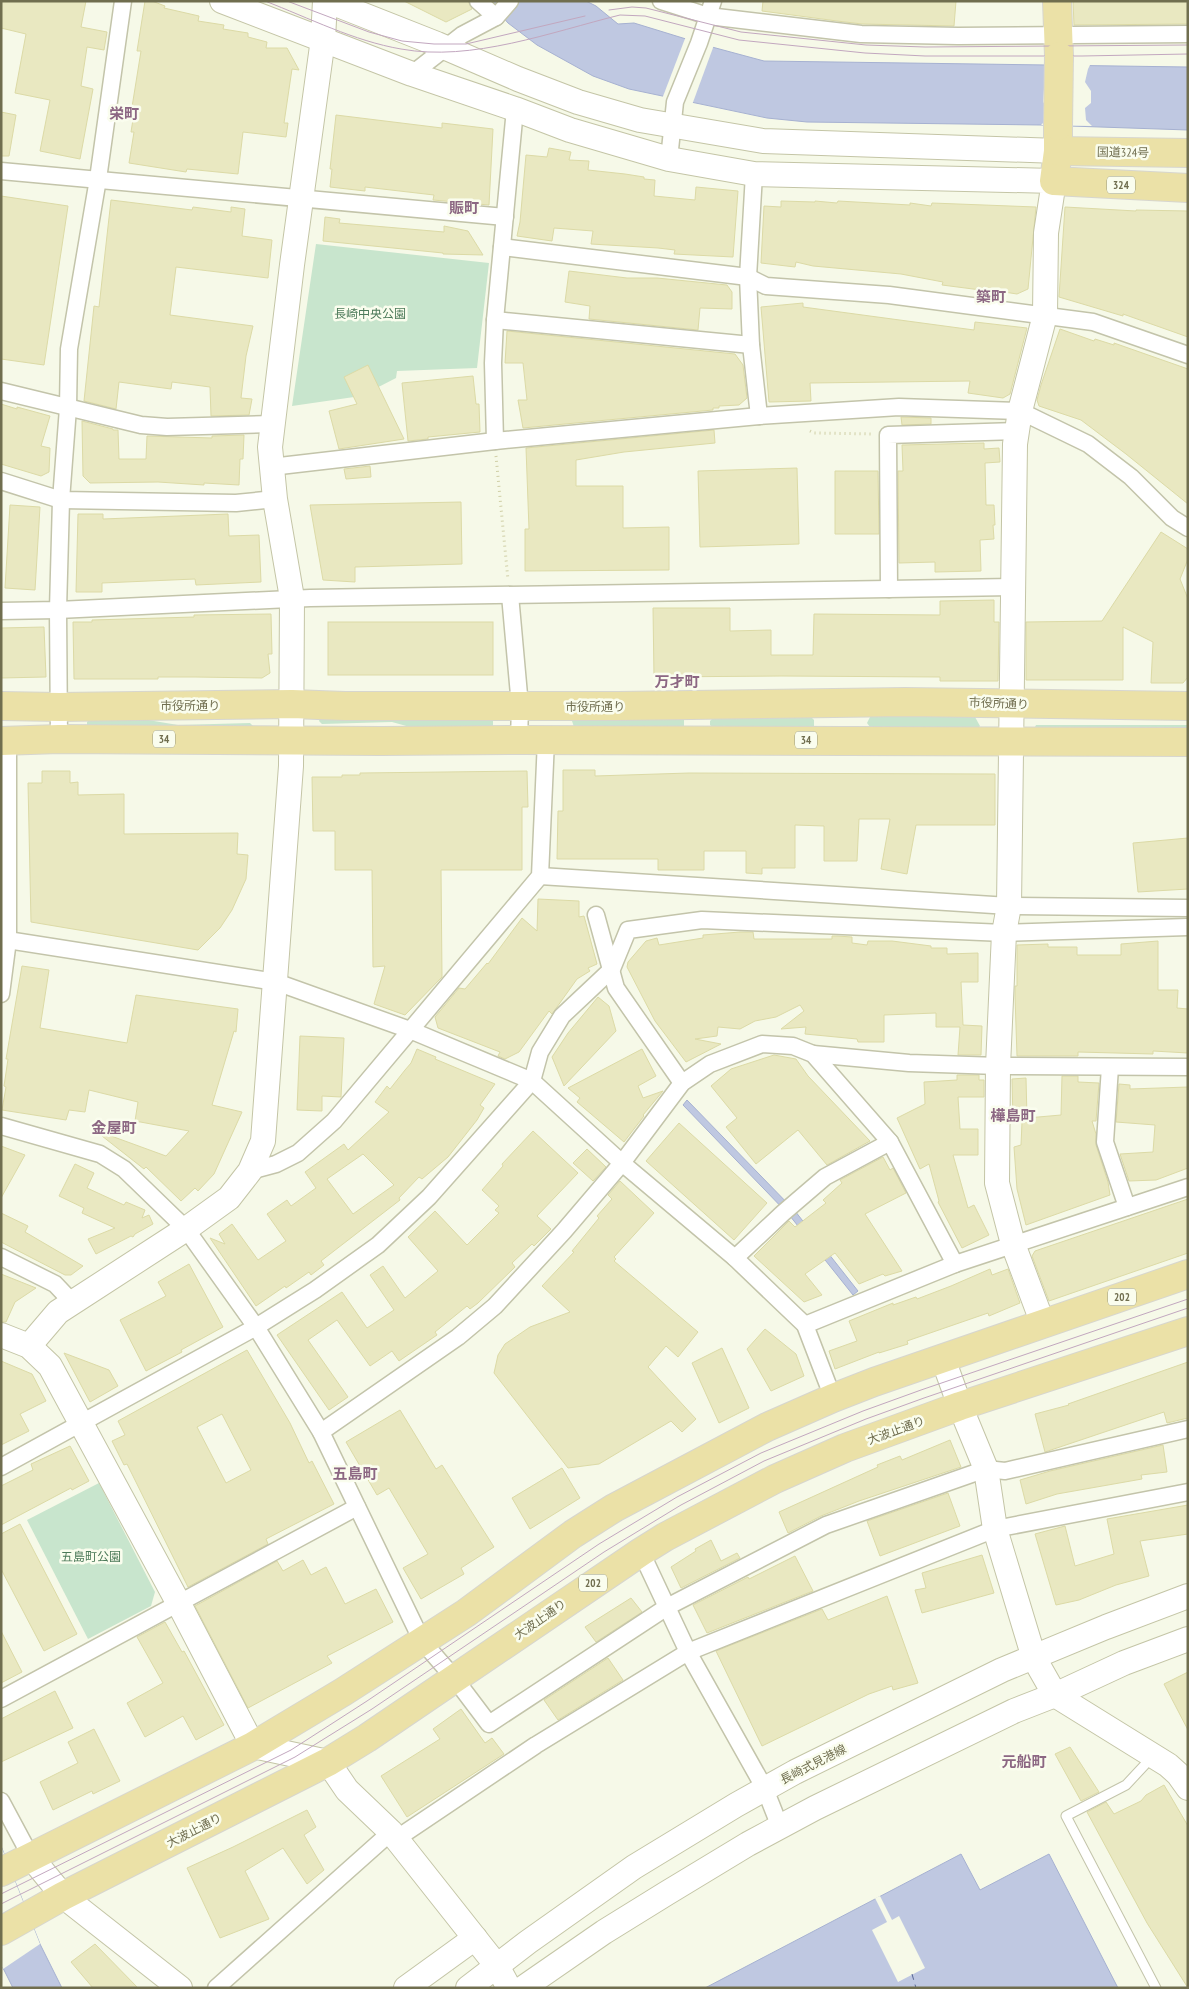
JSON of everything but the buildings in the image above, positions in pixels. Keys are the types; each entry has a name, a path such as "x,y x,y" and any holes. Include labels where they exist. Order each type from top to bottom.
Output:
{"highway":[{"path":"1054,181 1058,139 1057,1"},
{"name":"国道324号","path":"1058,139 1188,153"},
{"name":"324","path":"1054,181 1188,188"},
{"name":"市役所通り","path":"1,706 292,704 520,706 905,702 1188,706"},
{"name":"34","path":"5,741 59,739 1188,742"},
{"name":"202","path":"16,1865 253,1746 343,1692 466,1613 573,1534 614,1508 767,1427 833,1398 1188,1274"},
{"name":"大波止通り","path":"1,1931 64,1896 328,1762 641,1552 665,1537 775,1479 845,1448 960,1406 1188,1331"}],"street":[{"path":"59,739 58,610 69,349 98,179 123,1"},
{"path":"222,1 412,74 516,109 570,130 669,159 754,174 1054,181 1046,233 1045,315 1018,421 1015,444 1009,906 1004,933 998,1066 997,1183 1013,1244 1043,1324"},
{"path":"29,1346 58,1312 186,1229 229,1198 250,1171 264,1141 292,740 292,598 275,499 270,447 323,39 326,1 578,102 640,120 763,141 1058,139"},
{"path":"478,1 496,17"},
{"path":"412,74 462,35 496,17 510,1"},
{"path":"661,1 861,34 1058,46 1188,34"},
{"path":"669,159 675,102 699,43 710,9"},
{"path":"495,441 493,364 495,320 516,109"},
{"path":"1,171 505,217"},
{"path":"754,174 748,277 751,344 759,416"},
{"path":"502,247 748,277 766,286 889,295 1092,322 1188,355"},
{"path":"495,320 751,344"},
{"path":"1,391 141,425 167,427 272,424"},
{"path":"271,467 495,441 759,416 900,407 1018,421 1088,444 1131,477 1172,518 1188,528"},
{"path":"889,589 888,435 1018,421"},
{"path":"1,481 62,500 236,503 275,499"},
{"path":"1,612 292,598 1014,587"},
{"path":"250,1171 276,1164 298,1153 334,1121 540,876 533,740 520,706 510,595"},
{"path":"1,994 4,939 5,741"},
{"path":"540,876 1009,906 1188,908"},
{"path":"596,915 616,988 682,1083"},
{"path":"1,1467 256,1328 378,1245 430,1197 532,1081 540,1052 562,1016 612,969 628,930 702,920 1004,933 1188,927"},
{"path":"4,939 276,982 410,1030 532,1081 622,1163 735,1258 805,1325 833,1398"},
{"path":"321,1432 458,1337 495,1306 564,1231 622,1163 682,1083 710,1064 762,1044 793,1046 813,1054 909,1063 998,1066 1188,1067"},
{"path":"813,1054 890,1142 955,1264"},
{"path":"1110,1067 1105,1142 1127,1207"},
{"path":"1,1126 100,1154 124,1169 186,1229 256,1328 321,1432 422,1641 455,1678 489,1724 666,1607 826,1525 986,1469 1005,1471 1188,1429"},
{"path":"735,1258 825,1177 890,1142"},
{"path":"805,1325 955,1264 1188,1187"},
{"path":"1,1257 55,1284 73,1303"},
{"path":"1,1335 29,1346 50,1366 179,1604 253,1746 328,1762 346,1790 394,1836 497,1966 509,1988"},
{"path":"943,1359 986,1469 995,1529 1034,1658 1055,1695 1153,1756 1178,1774 1188,1788"},
{"path":"216,1988 394,1836 536,1745 688,1652 995,1529 1188,1492"},
{"path":"1,1700 357,1507"},
{"path":"641,1552 688,1652 765,1789 780,1827"},
{"name":"長崎式見港線","path":"468,1988 634,1867 795,1772 1002,1670 1188,1596"},
{"path":"523,1988 589,1942 667,1893 780,1827 956,1738 1014,1711 1055,1695 1124,1663 1188,1639"},
{"path":"1,1801 16,1865 64,1896 180,1988"},
{"path":"406,1988 475,1938"}],"lane":[{"path":"1153,1756 1126,1785 1066,1816 1156,1988"}],"path":[{"path":"806,413 810,430 814,433 888,435"},
{"path":"495,441 510,595"}],"green space":[{"name":"長崎中央公園","path":"316,244 489,263 477,368 397,371 396,378 361,396 292,406"},
{"path":"321,716 490,716 493,720 493,728 428,732 392,722 322,724 319,721"},
{"path":"810,716 814,720 812,730 714,729 710,725 710,721 713,718"},
{"path":"680,717 684,720 684,728 575,730 572,721 575,718"},
{"path":"870,717 975,717 980,726 976,731 873,731 867,723"},
{"path":"136,718 178,725 250,723 254,727 87,728 87,722 90,719"},
{"path":"1036,725 1188,725 1188,732 1034,729"},
{"name":"五島町公園","path":"99,1483 155,1592 151,1606 88,1639 27,1520"}],"water":[{"path":"489,1 586,1 596,6 618,24 634,23 764,61 1188,67 1188,130 1041,125 807,122 767,118 629,89 593,76 537,45 508,23"},
{"path":"687,1100 795,1211 858,1291 853,1295 790,1216 683,1105"},
{"path":"1,1846 40,1944 62,1988 13,1988 1,1964"},
{"path":"961,1854 980,1890 1049,1854 1118,1988 705,1988"}],"pier":[{"path":"686,36 714,45 692,105 662,99"},
{"path":"1048,63 1091,63 1085,82 1091,91 1091,103 1085,108 1086,120 1092,126 1041,125 1045,121 1049,110 1043,102 1044,89 1048,82"},
{"path":"1,1846 40,1944 3,1969 1,1964"},
{"path":"880,1896 892,1920 899,1916 925,1968 898,1982 872,1930 887,1922 875,1898"}],"ferry route":[{"path":"912,1974 916,1988"}],"tram line":[{"path":"265,1 366,41 401,49 428,52 455,52 511,43 620,15 645,16 739,40 865,53 925,56 1188,54"},
{"path":"287,1 369,32 402,41 434,44 466,44 585,16"},
{"path":"609,10 632,7 646,8 741,32 866,45 925,47 1188,45"},
{"path":"1,1894 291,1750 367,1701 599,1544 677,1497 761,1453 863,1411 921,1390 1188,1299"},
{"path":"1,1904 295,1757 372,1709 604,1552 681,1505 764,1461 866,1419 924,1398 1188,1308"}],"district":[{"name":"栄町","path":"124,113"},
{"name":"賑町","path":"464,207"},
{"name":"築町","path":"991,296"},
{"name":"万才町","path":"677,681"},
{"name":"樺島町","path":"1013,1115"},
{"name":"金屋町","path":"114,1127"},
{"name":"五島町","path":"355,1473"},
{"name":"元船町","path":"1024,1761"}]}
